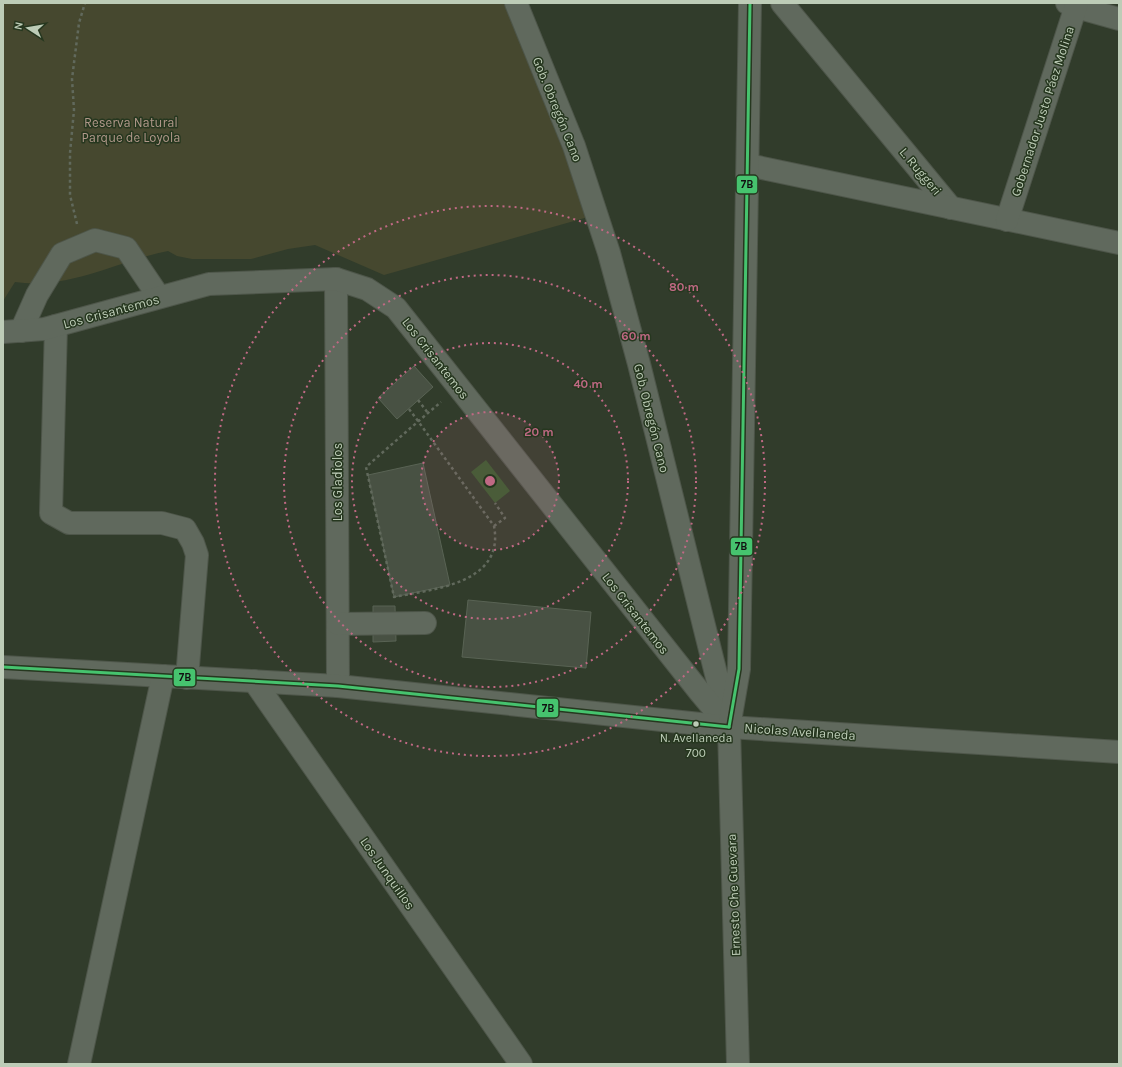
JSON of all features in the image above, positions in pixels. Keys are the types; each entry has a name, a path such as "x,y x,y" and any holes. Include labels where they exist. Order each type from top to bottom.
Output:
{"street":[{"name":"Gob. Obregón Cano","path":"516,3 574,146 609,253 639,364 729,727"},
{"path":"729,727 739,669 750,3"},
{"name":"L. Ruggeri","path":"782,3 952,208 1119,243"},
{"path":"1073,4 1119,19"},
{"name":"Gobernador Justo Páez Molina","path":"1008,220 1073,4"},
{"path":"748,165 952,208"},
{"path":"12,332 62,254 95,240 126,248 159,297"},
{"name":"Los Crisantemos","path":"12,332 44,329 209,284 336,279 367,289 396,308 698,692 729,727"},
{"name":"Los Gladiolos","path":"336,279 338,686"},
{"path":"56,326 51,513 70,523 162,523 185,529 193,543 197,555 187,678"},
{"path":"338,624 425,623"},
{"name":"Nicolas Avellaneda","path":"3,667 338,686 729,727 1119,752"},
{"path":"79,1064 163,676"},
{"name":"Los Junquillos","path":"254,681 521,1064"},
{"name":"Ernesto Che Guevara","path":"729,727 738,1064"}],"path":[{"path":"82,245 70,195 70,153 74,110 72,79 79,23 85,3"},
{"path":"418,400 428,413"},
{"path":"409,409 418,421 494,526 496,538 494,549 488,562 475,574 462,582 394,597 366,467 418,421 443,400"},
{"path":"494,526 505,518 495,503"}],"green space":[{"name":"Reserva Natural Parque de Loyola","path":"3,3 506,3 569,158 588,217 384,275 315,245 288,249 251,259 192,259 177,256 168,251 93,273 55,282 15,282 3,301"}],"shaded area":[{"path":"486,460 510,491 495,503 471,472"}],"building":[{"path":"414,366 433,387 397,419 378,398"},
{"path":"423,463 450,585 394,597 368,475"},
{"path":"468,600 591,612 586,668 462,657"},
{"path":"373,606 395,606 396,641 373,642"}],"transit line":[{"name":"7B","path":"729,727 739,669 750,3"},
{"name":"7B","path":"3,667 338,686 729,727"}],"place":[{"name":"N. Avellaneda 700","path":"696,724"}]}
